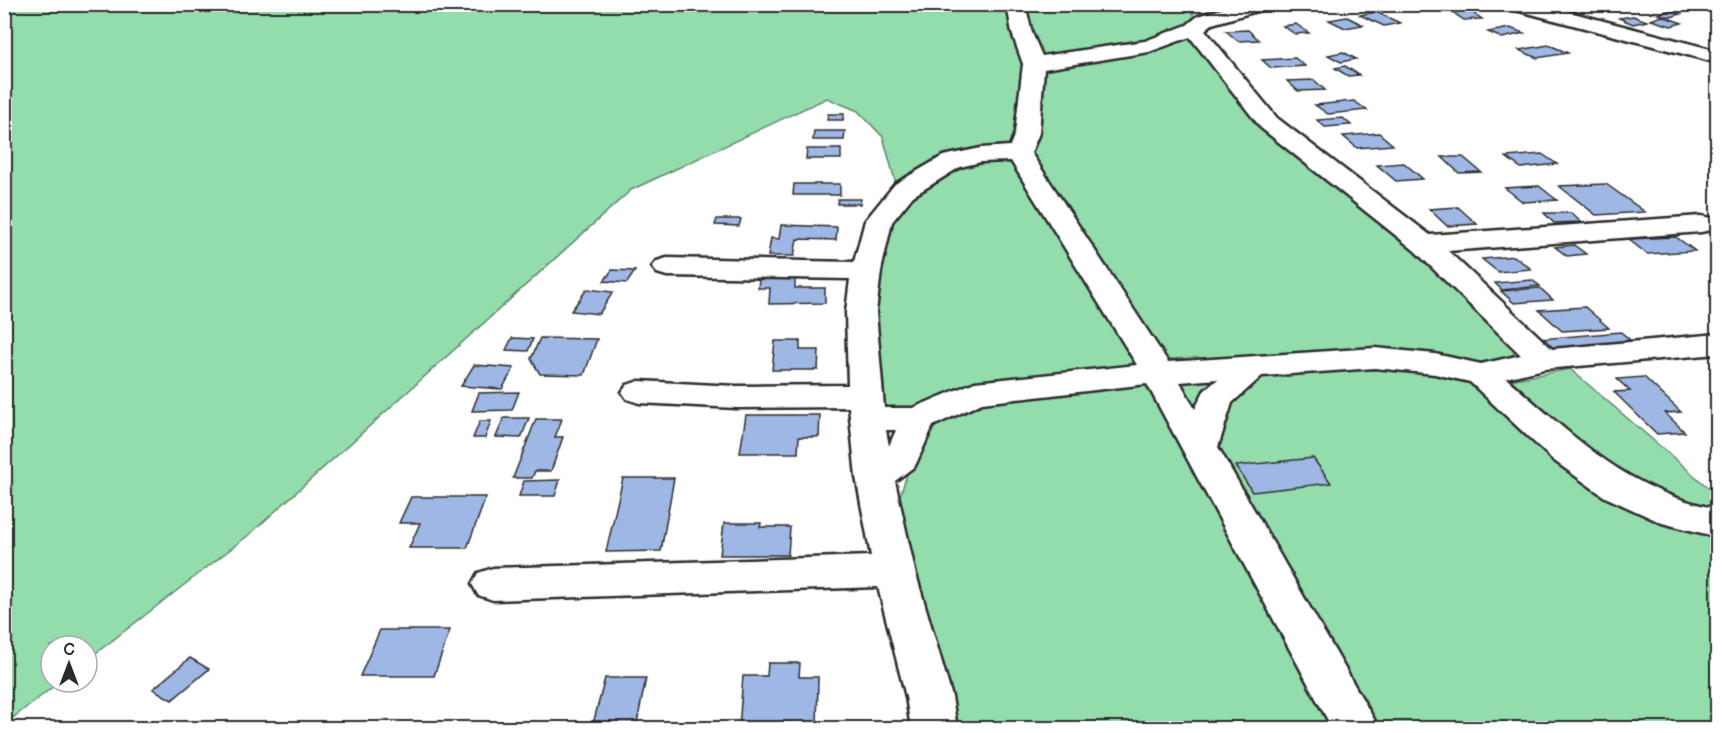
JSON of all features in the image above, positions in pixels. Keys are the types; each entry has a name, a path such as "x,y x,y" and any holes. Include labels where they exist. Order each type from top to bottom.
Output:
{"street":[{"path":"1016,4 1022,33 1034,64 1027,133 1019,153"},
{"path":"1034,64 1149,46 1194,29 1205,20 1260,4"},
{"path":"1515,4 1718,57"},
{"path":"1194,29 1269,123 1424,244 1544,360"},
{"path":"1604,29 1660,30 1706,35"},
{"path":"934,729 929,697 894,571 875,477 867,407 861,312 866,272 879,221 904,190 952,161 981,155 1019,153"},
{"path":"1019,153 1158,373 1356,729"},
{"path":"1424,244 1701,224"},
{"path":"667,267 866,272"},
{"path":"639,392 867,407 918,419 975,393 1158,373 1375,358 1435,364 1481,374 1544,360 1718,344"},
{"path":"1200,447 1216,399 1253,366"},
{"path":"1481,374 1566,451 1631,496 1684,518 1718,523"},
{"path":"875,477 903,457 918,419"},
{"path":"493,584 894,571"}],"green space":[{"path":"5,5 1182,5 1198,18 1227,79 1412,244 1515,345 1513,356 1482,364 1380,352 1172,359 1079,374 912,410 889,409 881,398 870,312 896,184 883,137 858,111 827,98 631,190 250,534 99,651 99,634 39,634 39,694 44,694 5,724"},
{"path":"1408,368 1464,379 1510,380 1570,369 1717,495 1717,728 949,728 908,569 897,505 911,462 931,426 970,404 1178,378"}],"building":[{"path":"1669,10 1681,14 1671,17 1658,14"},
{"path":"1470,11 1482,19 1464,20 1452,12"},
{"path":"1376,12 1400,23 1384,26 1360,15"},
{"path":"1633,16 1647,21 1633,24 1619,18"},
{"path":"1662,16 1682,23 1671,26 1651,20"},
{"path":"1347,17 1363,25 1345,28 1329,20"},
{"path":"1296,24 1309,33 1295,34 1283,26"},
{"path":"1510,28 1524,33 1502,38 1488,32"},
{"path":"1248,30 1259,40 1238,41 1226,31"},
{"path":"1549,45 1568,53 1537,58 1519,50"},
{"path":"1343,52 1356,59 1341,62 1328,55"},
{"path":"1295,58 1305,66 1271,68 1262,60"},
{"path":"1345,66 1359,75 1348,76 1335,68"},
{"path":"1314,80 1325,90 1298,91 1287,81"},
{"path":"1354,101 1367,110 1328,114 1315,105"},
{"path":"828,114 844,114 843,120 827,120"},
{"path":"1343,118 1351,125 1325,127 1317,120"},
{"path":"814,131 845,131 844,140 813,140"},
{"path":"1379,133 1393,145 1357,148 1343,136"},
{"path":"807,149 841,149 841,159 806,159"},
{"path":"1542,154 1557,164 1521,168 1506,157"},
{"path":"1442,157 1463,157 1481,172 1459,173"},
{"path":"1404,163 1423,179 1396,181 1377,165"},
{"path":"794,184 840,184 840,195 793,195"},
{"path":"1606,184 1645,212 1596,215 1559,186"},
{"path":"1539,186 1557,200 1523,202 1505,188"},
{"path":"838,199 861,199 860,204 837,204"},
{"path":"1458,207 1477,224 1447,226 1429,209"},
{"path":"1544,213 1571,213 1581,222 1554,223"},
{"path":"717,219 741,219 739,226 715,225"},
{"path":"781,225 837,227 836,240 797,239 794,256 768,256 771,238 779,239"},
{"path":"1676,237 1695,251 1647,254 1628,239"},
{"path":"1574,245 1586,254 1567,256 1555,247"},
{"path":"1514,256 1531,269 1498,272 1482,259"},
{"path":"612,270 635,271 627,283 604,281"},
{"path":"795,278 795,288 825,288 825,303 769,304 770,288 758,288 759,279"},
{"path":"1532,280 1540,286 1502,290 1495,283"},
{"path":"1540,288 1553,300 1514,303 1501,291"},
{"path":"587,289 613,292 599,314 571,311"},
{"path":"1585,307 1609,328 1562,331 1539,310"},
{"path":"1621,332 1631,341 1550,348 1540,339"},
{"path":"512,338 533,339 528,351 506,350"},
{"path":"540,338 597,339 584,375 540,374 531,359"},
{"path":"775,341 800,341 800,350 819,350 818,370 772,370"},
{"path":"474,365 514,368 502,389 461,386"},
{"path":"1644,377 1681,412 1665,413 1685,432 1657,434 1614,392 1630,391 1617,379"},
{"path":"519,392 512,410 472,411 479,393"},
{"path":"746,415 820,415 819,437 799,437 798,453 740,453"},
{"path":"504,418 529,418 521,438 496,437"},
{"path":"536,419 562,419 555,437 563,437 551,471 535,471 532,478 513,478"},
{"path":"480,421 491,421 485,438 473,438"},
{"path":"1313,458 1331,483 1252,492 1236,466"},
{"path":"623,478 674,478 661,551 606,552"},
{"path":"560,480 555,496 519,496 524,481"},
{"path":"411,497 486,497 467,548 409,548 420,523 399,523"},
{"path":"724,523 761,523 760,527 790,527 788,555 720,555"},
{"path":"380,630 450,630 434,676 360,676"},
{"path":"190,658 209,669 172,700 153,689"},
{"path":"768,663 800,663 799,677 818,677 817,728 739,728 743,676 767,676"},
{"path":"605,678 646,678 636,728 592,728"}]}
